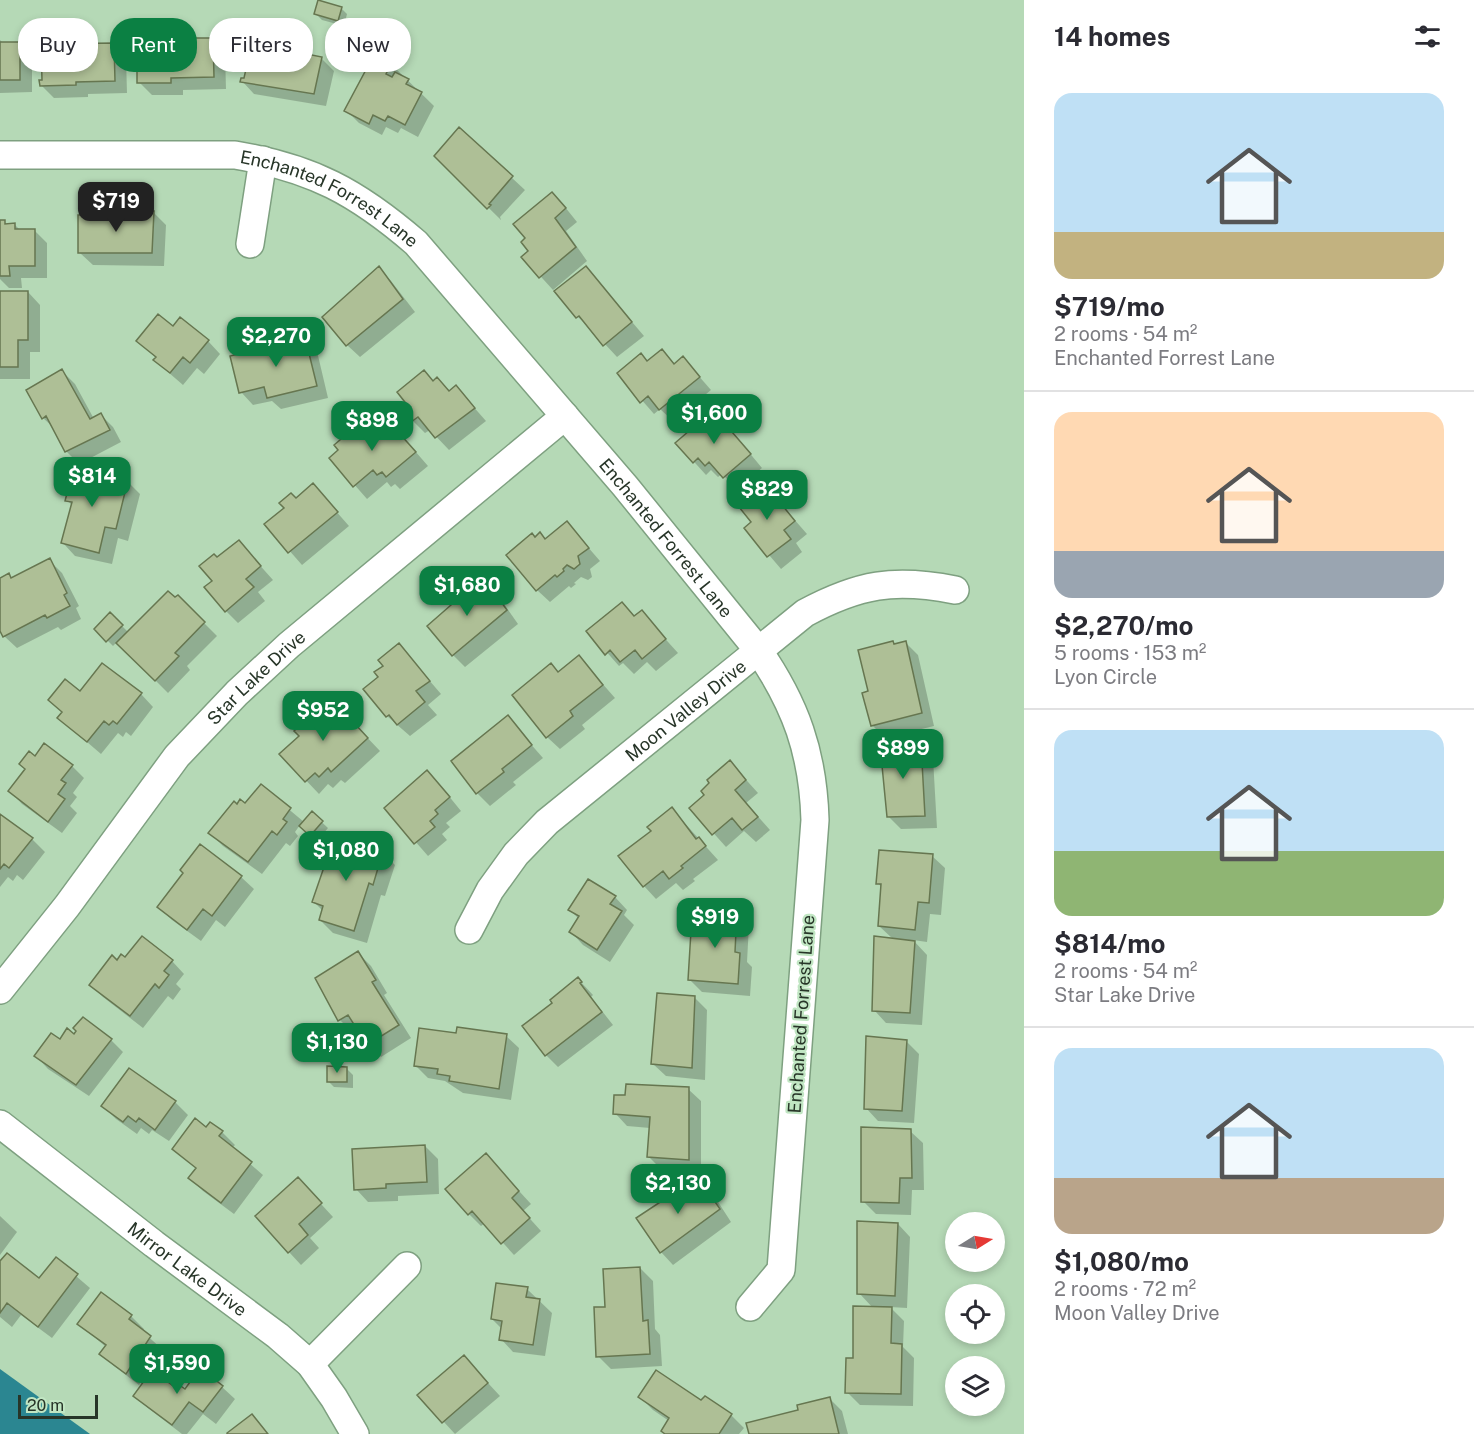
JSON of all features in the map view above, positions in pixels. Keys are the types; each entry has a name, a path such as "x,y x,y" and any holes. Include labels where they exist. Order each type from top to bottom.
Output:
{"street":[{"name":"Enchanted Forrest Lane","path":"0,155 235,155 305,172 345,190 382,214 416,243 625,486 758,650 778,679 796,716 808,755 815,795 815,820 781,1270 750,1307"},
{"path":"249,244 263,160"},
{"name":"Star Lake Drive","path":"0,990 67,906 177,756 237,693 289,645 565,416"},
{"name":"Moon Valley Drive","path":"469,930 490,890 516,854 547,822 805,613 835,597 867,587 894,583 928,584 955,590"},
{"name":"Mirror Lake Drive","path":"0,1124 154,1244 278,1336 310,1364 334,1398 355,1434"},
{"path":"310,1364 407,1266"}],"water":[{"path":"0,1369 90,1434 0,1434"}],"building":[{"path":"318,0 342,7 339,18 314,14"},
{"path":"197,38 209,38 209,72 214,72 214,77 171,78 171,83 137,83 137,72 197,72"},
{"path":"0,42 18,42 20,80 0,80"},
{"path":"98,43 110,43 110,72 115,72 115,81 40,86 42,72 98,72"},
{"path":"313,55 322,57 314,94 240,82 241,78 244,78 245,72 313,72"},
{"path":"365,72 387,72 386,74 392,77 395,72 409,79 406,84 422,92 405,125 388,116 385,121 373,115 369,124 344,111"},
{"path":"459,127 513,176 487,209 434,156"},
{"path":"552,192 566,208 555,218 576,247 539,278 521,257 528,251 521,242 525,238 513,224"},
{"path":"118,211 154,211 152,253 78,253 78,215 118,215"},
{"path":"0,220 5,220 5,224 15,223 15,229 35,229 35,266 9,266 10,276 0,276"},
{"path":"379,266 403,299 346,346 322,317"},
{"path":"586,266 632,322 603,346 579,316 576,318 554,291"},
{"path":"0,291 28,291 28,340 18,340 18,367 0,367"},
{"path":"158,314 173,326 180,317 209,340 190,363 183,357 170,373 153,360 156,357 136,341"},
{"path":"304,333 317,386 267,398 264,387 239,393 230,356 272,346 271,341"},
{"path":"662,349 674,364 683,356 700,377 659,410 648,396 640,403 617,373 641,353 647,361"},
{"path":"62,369 90,419 101,413 110,430 65,452 46,416 42,419 26,390"},
{"path":"424,370 433,381 437,377 449,391 456,385 475,408 435,438 418,417 411,422 403,410 408,406 397,392"},
{"path":"711,412 718,420 720,418 751,454 723,478 709,462 705,466 698,458 693,463 675,443"},
{"path":"382,414 416,452 386,477 382,472 377,475 373,470 353,487 329,458 338,450 334,445 347,434 352,439"},
{"path":"74,467 128,480 116,529 105,527 99,553 61,543 72,502 65,501"},
{"path":"313,483 338,512 288,553 264,524 284,508 279,503 291,493 296,498"},
{"path":"766,485 795,521 784,530 791,539 767,557 744,528 751,522 739,507"},
{"path":"567,521 589,548 578,556 580,564 574,569 567,565 557,577 555,575 536,591 506,555 532,533 535,537 540,532 545,539"},
{"path":"239,540 261,566 246,579 254,587 225,612 204,587 212,581 199,566 214,554 217,557"},
{"path":"50,558 67,593 64,595 70,606 47,618 45,615 3,637 0,631 0,578 9,573 11,578"},
{"path":"483,577 507,610 452,656 427,626"},
{"path":"168,591 175,597 178,595 205,622 175,653 179,656 155,681 116,643"},
{"path":"622,602 634,616 642,610 666,639 642,659 635,650 620,662 610,650 605,655 586,631"},
{"path":"110,612 123,625 106,642 94,629"},
{"path":"893,641 894,644 906,641 922,713 871,726 862,693 868,691 858,650"},
{"path":"399,643 430,681 416,691 425,702 397,725 389,715 386,717 363,689 378,677 374,672 383,666 378,660"},
{"path":"579,655 603,685 570,711 573,716 546,738 512,695 551,663 558,672"},
{"path":"102,663 142,693 117,724 113,721 109,725 104,721 87,742 57,718 62,712 48,700 65,679 80,691"},
{"path":"330,697 368,738 331,772 328,768 319,777 315,773 305,782 279,754 299,736 294,731"},
{"path":"508,715 532,745 502,769 504,772 476,794 451,761"},
{"path":"44,743 73,765 61,780 66,783 58,794 65,799 48,822 8,791 25,769 19,764 29,751 35,756"},
{"path":"921,744 925,816 887,817 880,745"},
{"path":"730,760 746,780 735,790 758,817 742,830 732,818 712,835 689,808 704,795 701,791 709,783 707,780"},
{"path":"427,770 450,797 435,810 438,814 430,821 435,827 414,844 384,808"},
{"path":"261,784 291,808 283,819 287,822 277,835 272,831 248,862 208,833 234,801 237,804 240,799 245,803"},
{"path":"672,807 696,839 699,837 706,846 669,879 663,871 643,887 618,856 651,831 647,827"},
{"path":"312,811 323,821 310,836 299,826"},
{"path":"0,814 33,838 9,868 4,864 0,869"},
{"path":"334,838 383,851 373,885 369,883 354,931 319,920 323,906 312,902"},
{"path":"200,844 242,876 212,916 203,909 187,930 157,907 183,873 180,870"},
{"path":"879,850 933,854 929,903 918,902 915,930 878,926 881,884 876,884"},
{"path":"588,879 616,896 610,904 622,911 597,950 569,932 579,916 568,910"},
{"path":"702,908 737,911 735,952 740,953 738,984 688,980 691,931 701,932"},
{"path":"142,936 173,960 164,971 169,975 159,988 155,984 130,1016 89,985 112,955 117,960 121,954 125,957"},
{"path":"874,936 915,941 910,1013 872,1011"},
{"path":"358,951 376,980 372,982 399,1025 367,1045 348,1015 338,1021 315,978"},
{"path":"578,977 602,1012 545,1056 522,1026 552,1003 550,1000"},
{"path":"657,993 695,996 692,1068 651,1064"},
{"path":"83,1017 112,1039 76,1085 34,1056 51,1033 60,1039 67,1028 74,1034 76,1031 73,1028"},
{"path":"457,1027 507,1034 499,1089 449,1081 450,1076 437,1074 438,1069 414,1066 419,1028 456,1033"},
{"path":"866,1036 907,1040 902,1111 864,1109"},
{"path":"327,1066 347,1067 347,1082 327,1082"},
{"path":"129,1068 176,1101 155,1130 139,1118 136,1122 128,1116 123,1122 101,1106"},
{"path":"626,1084 689,1087 689,1160 647,1157 650,1117 613,1114 614,1095 625,1095"},
{"path":"195,1118 206,1127 210,1122 223,1131 219,1136 252,1162 221,1203 188,1178 196,1168 172,1149"},
{"path":"861,1127 911,1129 912,1178 900,1178 899,1203 861,1202"},
{"path":"425,1145 427,1182 386,1184 386,1188 354,1190 352,1149"},
{"path":"486,1153 519,1191 512,1198 530,1218 501,1244 472,1211 468,1215 445,1189"},
{"path":"298,1177 322,1203 299,1224 308,1235 288,1253 255,1216"},
{"path":"698,1177 720,1209 660,1253 636,1218"},
{"path":"857,1221 898,1223 895,1296 857,1294"},
{"path":"7,1253 39,1278 56,1257 78,1274 38,1327 7,1303 0,1313 0,1261"},
{"path":"640,1267 643,1321 648,1320 650,1354 596,1357 594,1307 605,1307 603,1269"},
{"path":"496,1283 528,1287 526,1297 540,1299 533,1345 499,1340 502,1321 491,1319"},
{"path":"101,1292 132,1315 129,1319 151,1336 126,1374 99,1354 106,1345 77,1324"},
{"path":"853,1306 892,1307 891,1343 902,1344 901,1394 845,1393 846,1358 853,1358"},
{"path":"464,1355 488,1383 442,1423 417,1395"},
{"path":"200,1368 223,1386 203,1412 189,1402 172,1425 133,1396 152,1370 172,1385 175,1382 185,1389"},
{"path":"656,1370 701,1400 705,1396 732,1414 719,1434 665,1434 661,1431 669,1418 638,1397"},
{"path":"830,1397 839,1434 749,1434 746,1423 798,1410 797,1405"},
{"path":"252,1414 268,1434 227,1434 227,1433"}]}
